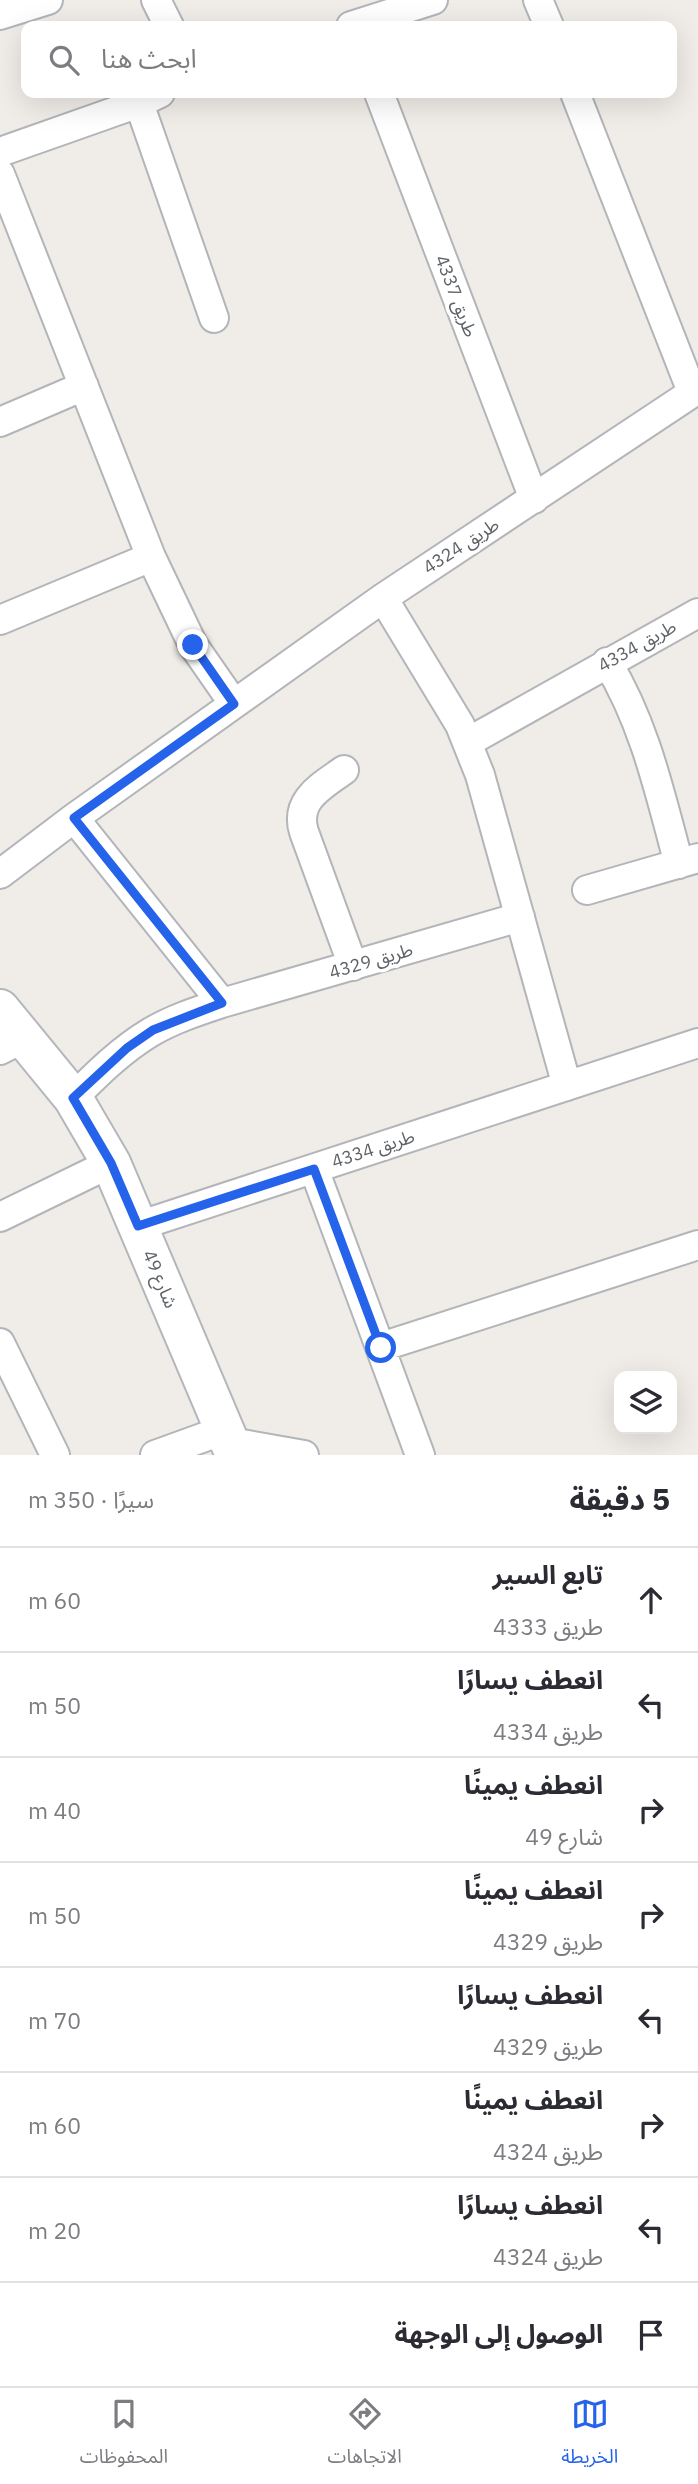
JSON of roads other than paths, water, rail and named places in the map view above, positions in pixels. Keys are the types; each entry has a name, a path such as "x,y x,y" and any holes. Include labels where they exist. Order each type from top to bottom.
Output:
{"street":[{"path":"0,16 48,0"},
{"path":"156,0 166,21"},
{"path":"368,21 433,0"},
{"path":"538,0 546,21"},
{"path":"0,152 149,98 214,318"},
{"name":"طريق 4337","path":"381,98 534,499"},
{"name":"طريق 4324","path":"0,874 74,818 383,598 695,391 577,98"},
{"path":"0,174 151,557 193,645 234,704"},
{"path":"0,422 84,386"},
{"path":"0,620 151,557"},
{"path":"383,598 468,742 480,775 568,1086"},
{"name":"طريق 4334","path":"468,742 698,613"},
{"path":"587,890 688,861 639,726 622,687 607,662"},
{"path":"344,770 309,797 301,818 353,966"},
{"path":"74,818 222,1003"},
{"name":"طريق 4329","path":"73,1098 127,1048 153,1030 222,1003 520,917"},
{"name":"شارع 49","path":"0,1009 12,1044 73,1098 111,1163 230,1442"},
{"name":"طريق 4334","path":"138,1226 698,1043"},
{"path":"0,1217 111,1163"},
{"path":"314,1169 420,1455"},
{"path":"381,1348 698,1245"},
{"path":"0,1343 55,1455"},
{"path":"155,1455 230,1442 304,1455"}]}
